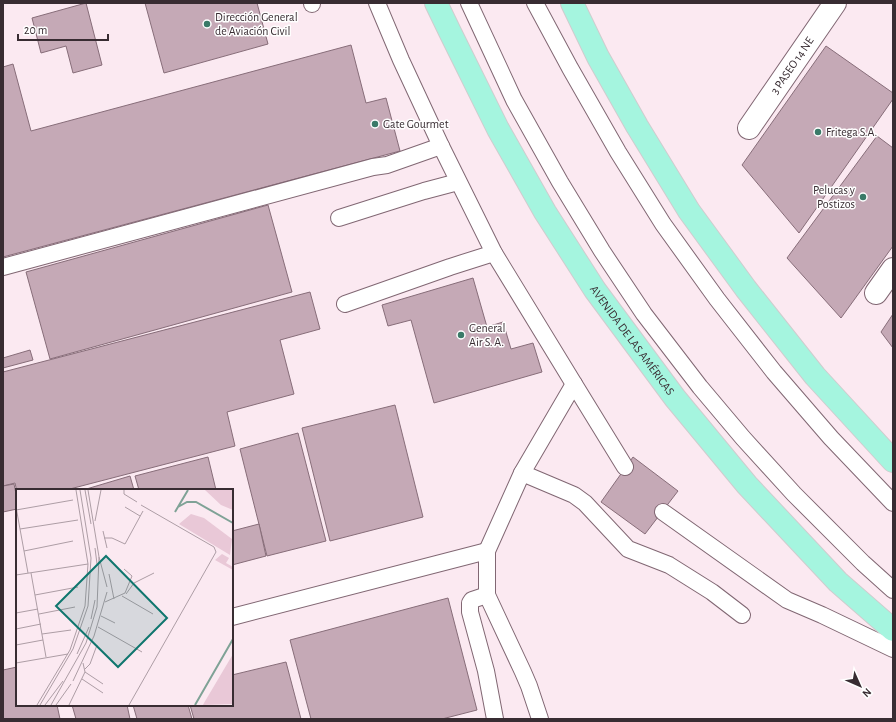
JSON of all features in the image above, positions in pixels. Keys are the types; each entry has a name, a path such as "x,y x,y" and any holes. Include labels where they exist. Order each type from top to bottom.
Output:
{"main road":[{"name":"AVENIDA DE LAS AMÉRICAS","path":"436,3 498,129 545,212 595,290 675,398 747,485 838,582 893,630"},
{"path":"572,3 598,57 637,126 690,211 746,289 815,376 893,461"}],"street":[{"name":"3 PASEO 14 NE","path":"749,128 835,3"},
{"path":"876,293 893,269"}],"lane":[{"path":"377,3 401,60 441,146 494,253 625,467"},
{"name":"AVENIDA DE LAS AMÉRICAS","path":"469,3 514,100 560,182 602,251 644,314 700,388 743,438 794,494 863,563 893,590"},
{"path":"535,3 618,152 663,224 717,299 779,378 831,438 893,503"},
{"path":"3,267 373,167 387,165 441,146"},
{"path":"339,218 424,191 458,182"},
{"path":"345,304 494,253"},
{"path":"540,719 529,686 487,595 487,552 522,472 574,384"},
{"path":"522,472 574,495 585,503 628,549 669,565 712,592 742,616"},
{"path":"662,512 787,600 893,649"},
{"path":"233,617 487,552"},
{"path":"487,595 472,600 470,602 470,612 486,672 495,719"}],"building":[{"path":"86,3 102,65 73,73 66,46 41,53 32,18"},
{"name":"Dirección General de Aviación Civil","path":"145,3 257,3 268,44 164,73"},
{"path":"351,45 366,103 386,98 400,151 3,257 3,67 13,64 31,131"},
{"name":"Fritega S.A.","path":"826,46 893,93 893,99 799,233 742,165"},
{"name":"Pelucas y Postizos","path":"877,136 893,148 893,246 841,318 787,258"},
{"path":"268,205 292,292 50,359 26,272"},
{"name":"General Air S. A.","path":"473,278 487,327 503,322 511,349 533,343 542,372 434,403 411,320 388,326 382,305"},
{"path":"310,292 320,329 280,340 294,394 227,412 235,446 70,489 16,489 15,483 3,486 3,372"},
{"path":"893,314 893,348 881,332"},
{"path":"30,350 33,360 3,368 3,358"},
{"path":"395,405 423,517 330,541 302,428"},
{"path":"298,433 326,541 267,556 240,449"},
{"path":"208,457 216,489 139,489 135,476"},
{"path":"633,457 678,491 645,534 601,502"},
{"path":"130,476 134,489 86,489"},
{"path":"14,484 16,494 16,509 3,512 3,486"},
{"path":"259,524 266,556 233,565 233,531"},
{"path":"448,598 477,710 442,719 311,719 290,640"},
{"path":"286,662 301,719 194,719 190,706 233,706 233,675"},
{"path":"16,667 16,706 57,706 60,719 3,719 3,670"},
{"path":"72,706 127,706 130,719 76,719"},
{"path":"133,706 188,706 192,719 137,719"}],"place":[{"name":"Dirección General de Aviación Civil","path":"207,24"},
{"name":"Gate Gourmet","path":"375,124"},
{"name":"Fritega S.A.","path":"818,132"},
{"name":"Pelucas y Postizos","path":"863,197"},
{"name":"General Air S. A.","path":"461,335"}]}
